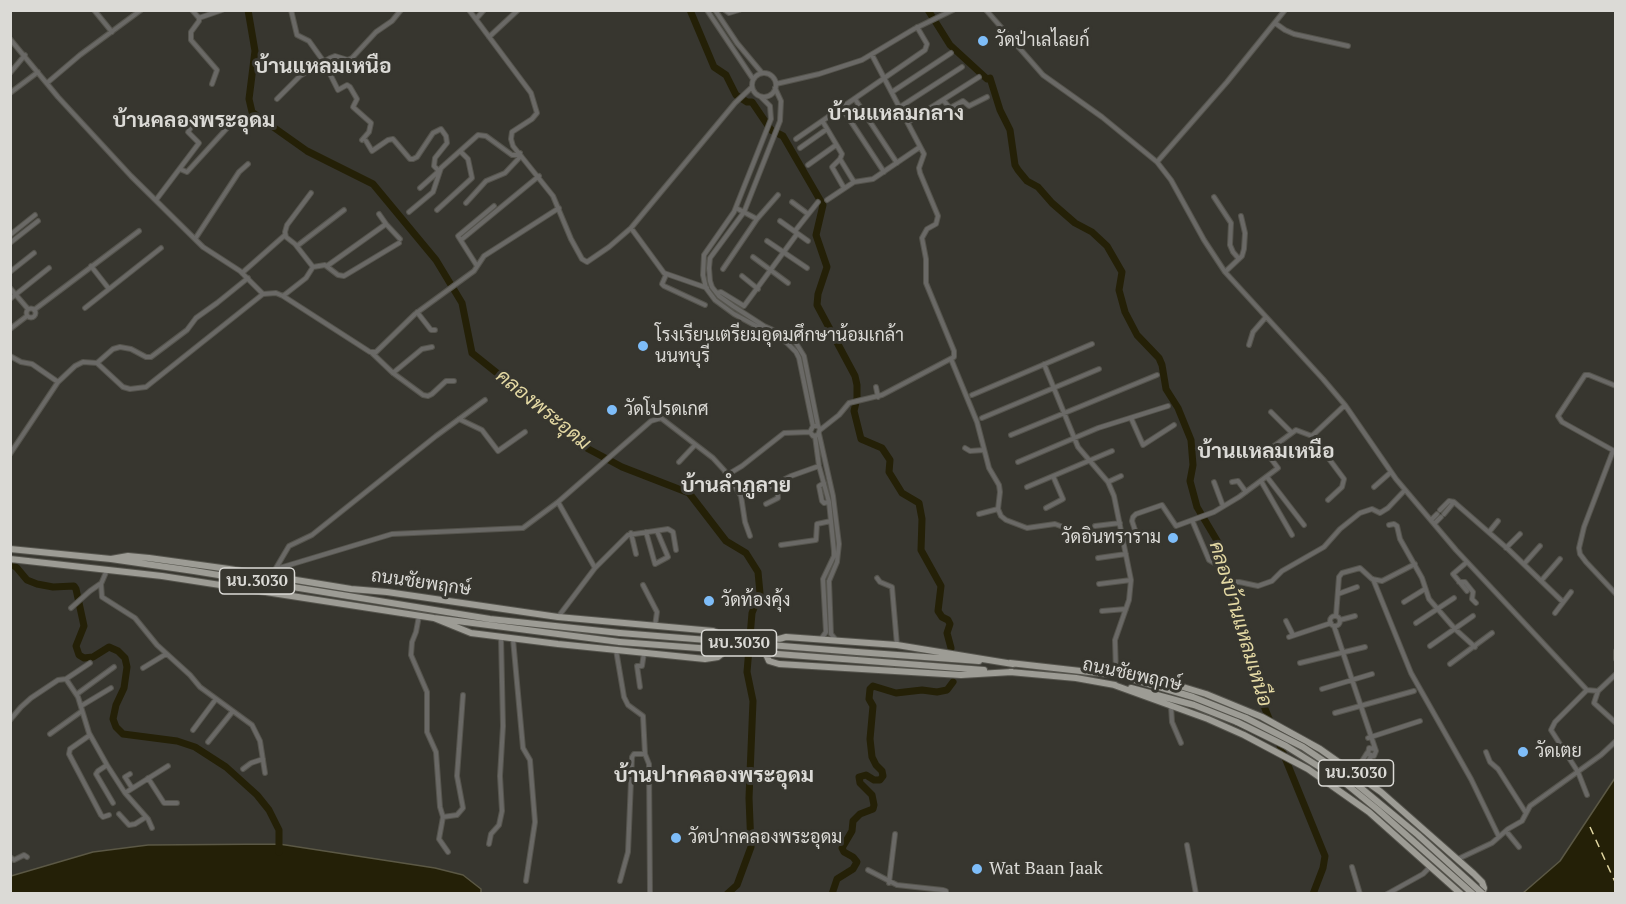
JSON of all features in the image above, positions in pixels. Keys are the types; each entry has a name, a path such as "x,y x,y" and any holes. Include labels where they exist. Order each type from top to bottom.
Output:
{"main road":[{"name":"ถนนชัยพฤกษ์","path":"10,549 111,560 525,623 620,633 1116,673 1170,683 1233,704 1286,729 1320,749 1381,792 1458,859 1482,882 1483,894"},
{"name":"ถนนชัยพฤกษ์","path":"111,560 128,556 274,572 351,589 387,592 558,617 717,633 725,641 725,648 723,653 712,659 644,653 471,633 434,618"},
{"name":"ถนนชัยพฤกษ์","path":"10,559 210,582 419,616 620,642 1012,672 1077,678 1114,685 1177,700 1237,722 1286,746 1345,783 1473,894"},
{"path":"351,589 403,604"},
{"path":"1012,672 962,675 848,669 773,663 766,656 767,645 778,638 821,639 897,645 1013,664"},
{"name":"ถนนชัยพฤกษ์","path":"1106,673 1174,691 1246,718 1303,747 1349,778 1404,822 1483,894"},
{"name":"ถนนชัยพฤกษ์","path":"1114,685 1217,723 1294,761 1334,786 1369,812 1461,894"},
{"path":"1369,812 1364,806 1364,795 1372,789 1381,792"}],"street":[{"path":"94,10 112,32"},
{"path":"47,83 80,55 141,10"},
{"path":"192,10 199,18"},
{"path":"212,84 217,70 192,43 190,37 199,18 222,10"},
{"path":"291,10 297,35 309,41 324,62 337,88 340,90 347,85 350,87 357,99 353,107 371,123 364,141 372,150 393,139 410,159 413,159 417,157 433,133 441,129 447,143 435,158 434,166 439,171"},
{"path":"277,99 300,76 324,62 335,56 344,60 352,57 401,10"},
{"path":"469,10 531,93 537,105 537,112 532,119 512,132 511,139 553,196 571,239 582,259 587,262 631,228 735,103 752,87"},
{"path":"476,19 484,10"},
{"path":"489,37 518,10"},
{"path":"707,10 753,79 752,87 755,93 770,106 771,118 736,208 704,255 703,275 706,288 715,300 734,314 792,346 799,358 833,496 839,544 837,562 829,581 826,632 821,639"},
{"path":"715,10 762,73"},
{"path":"724,10 729,13 739,10"},
{"path":"761,97 771,94 776,86 829,72 872,55 917,27 953,10"},
{"path":"986,10 1043,75 1102,117 1157,162 1171,180 1208,247 1225,272 1345,405 1391,472 1432,522 1587,690 1598,691"},
{"path":"1157,162 1285,10"},
{"path":"717,27 724,23"},
{"path":"1275,23 1294,33 1348,46"},
{"path":"796,139 927,49 927,44 917,27"},
{"path":"10,39 131,176 195,239 214,255 242,273 263,294"},
{"path":"892,92 951,53"},
{"path":"10,73 25,55"},
{"path":"727,475 784,433 817,431 839,415 849,404 878,397 954,357 954,351 926,283 926,259 922,238 927,229 936,224 938,216 920,173 919,168 924,156 872,55"},
{"path":"900,107 962,67"},
{"path":"10,93 38,72"},
{"path":"753,79 762,73 770,74 781,101 780,121 744,212 710,258 709,268 712,287 717,293 764,326 791,338 801,349 808,373 817,431 819,466 829,502 834,556 823,579 831,634 837,640"},
{"path":"908,122 979,76"},
{"path":"943,100 950,108 963,101 969,106 987,97"},
{"path":"855,99 897,163"},
{"path":"842,108 884,172"},
{"path":"156,200 199,143 188,132 197,118"},
{"path":"823,122 842,154 832,167 844,188"},
{"path":"180,169 187,172 229,126"},
{"path":"800,148 827,129"},
{"path":"420,188 480,135 486,136 512,155 521,154"},
{"path":"808,165 836,145"},
{"path":"827,200 854,182 873,179 920,147"},
{"path":"437,210 472,178 468,159 461,151"},
{"path":"466,203 486,181 505,173 521,154"},
{"path":"840,159 854,182"},
{"path":"195,239 239,172 248,164"},
{"path":"409,212 434,192 439,171"},
{"path":"748,175 757,178"},
{"path":"461,240 539,176"},
{"path":"242,273 285,235 287,225 311,193"},
{"path":"723,269 778,195"},
{"path":"1214,197 1231,223 1230,245 1239,259"},
{"path":"792,202 808,214"},
{"path":"740,311 785,252 818,202"},
{"path":"477,266 459,236 462,231 494,206"},
{"path":"372,353 380,350 417,312 464,279 484,256 559,208"},
{"path":"736,208 758,219"},
{"path":"297,246 344,210"},
{"path":"283,296 306,278 313,267 327,266 338,275 344,276 400,241 380,213"},
{"path":"10,235 35,215"},
{"path":"1225,272 1242,256 1245,240 1241,216"},
{"path":"10,243 38,221"},
{"path":"780,221 808,241"},
{"path":"327,266 386,224"},
{"path":"631,228 666,275 706,288 712,287"},
{"path":"10,288 28,309 34,310 139,231"},
{"path":"285,235 313,267"},
{"path":"767,241 807,268"},
{"path":"85,308 161,248"},
{"path":"10,272 34,253"},
{"path":"753,257 788,283"},
{"path":"91,266 109,289"},
{"path":"10,299 49,268"},
{"path":"666,275 664,286 705,305"},
{"path":"742,276 758,289"},
{"path":"97,363 113,349 120,347 151,357 187,330 196,318 248,278"},
{"path":"10,454 13,446 58,382 75,366 83,362 97,363 123,387 146,387 263,294 276,293 283,296 372,353 418,392 428,396 446,381 454,381"},
{"path":"717,293 728,296 744,306"},
{"path":"10,329 27,316 28,309"},
{"path":"27,316 34,317 36,313 34,310"},
{"path":"417,312 431,330 435,330"},
{"path":"1249,345 1253,332 1266,317"},
{"path":"972,395 1092,344"},
{"path":"393,373 422,349 432,347"},
{"path":"10,356 21,362 32,364 58,382"},
{"path":"951,359 977,422 988,468 1000,489 998,509 1006,520 1027,528 1055,524 1087,541 1095,542 1136,533 1132,520 1136,514 1162,505 1174,526 1180,526 1223,506 1267,477 1278,468 1269,456 1269,452 1291,432 1299,430 1312,436 1344,479 1342,487 1328,500"},
{"path":"1044,364 1074,438 1085,456 1108,482 1120,523 1131,580 1126,609 1115,640 1116,673"},
{"path":"982,418 1099,369"},
{"path":"1011,435 1157,375"},
{"path":"1616,386 1585,375 1558,416 1562,422 1614,452 1584,527 1579,548 1586,562 1616,594"},
{"path":"876,387 878,397"},
{"path":"274,572 290,546 312,535 459,418 485,400"},
{"path":"1312,436 1345,405"},
{"path":"1018,462 1074,438 1168,406"},
{"path":"1271,412 1291,432"},
{"path":"459,418 482,430 498,451 525,432"},
{"path":"274,572 392,534 523,528 558,502 651,421 661,418 713,458 727,475 741,496 745,522 750,536"},
{"path":"1131,418 1143,445 1174,425"},
{"path":"679,462 695,445"},
{"path":"965,448 970,451 984,450"},
{"path":"1027,487 1112,451"},
{"path":"768,488 819,466"},
{"path":"1374,487 1391,472"},
{"path":"1047,508 1063,499 1053,476"},
{"path":"1108,482 1121,476"},
{"path":"1267,477 1304,525"},
{"path":"1232,483 1238,481 1246,492"},
{"path":"1261,481 1292,535"},
{"path":"1214,482 1223,506"},
{"path":"766,504 778,498 777,484"},
{"path":"1192,520 1209,560 1220,566 1230,582 1258,586 1272,581 1282,571 1324,547 1340,529 1360,513 1371,509 1382,512 1406,490"},
{"path":"1432,522 1452,501 1489,532 1563,602"},
{"path":"558,502 595,568"},
{"path":"979,514 998,509"},
{"path":"781,545 816,540 817,524 831,521"},
{"path":"1489,532 1498,521"},
{"path":"1095,526 1120,523"},
{"path":"1389,525 1397,526 1400,539 1415,564 1430,599 1455,629 1475,646"},
{"path":"558,617 595,568 631,533 668,529 673,532 676,550"},
{"path":"646,532 655,564 668,557 657,531"},
{"path":"631,533 636,554"},
{"path":"1506,548 1520,534"},
{"path":"1524,564 1540,546"},
{"path":"1098,558 1125,554"},
{"path":"1541,581 1560,560"},
{"path":"1467,562 1452,574 1467,591"},
{"path":"1336,616 1339,577 1346,571 1360,568 1374,579 1382,581 1390,579 1415,564"},
{"path":"107,570 101,584 102,597 135,618 200,687 246,719 257,733 265,773"},
{"path":"877,578 882,584 891,585 892,588 897,645"},
{"path":"1374,579 1411,673 1471,779 1499,837"},
{"path":"1100,584 1131,580"},
{"path":"1459,582 1463,581 1469,587 1473,592 1472,599 1476,603"},
{"path":"70,608 101,584"},
{"path":"644,585 657,612 655,627"},
{"path":"1338,594 1357,587"},
{"path":"1404,602 1425,589"},
{"path":"1555,614 1571,592"},
{"path":"1416,623 1454,598"},
{"path":"1102,611 1126,609"},
{"path":"419,616 411,655 427,692 427,732 436,752 440,807 443,817 439,839 448,852"},
{"path":"1336,616 1340,620"},
{"path":"1336,616 1331,618 1375,750 1375,754 1356,774"},
{"path":"1286,621 1291,636 1333,624 1338,625 1340,620 1355,616"},
{"path":"1430,645 1473,616"},
{"path":"1450,664 1492,633"},
{"path":"489,843 493,831 499,825 502,811 501,637"},
{"path":"513,639 523,748 530,760 535,822 526,881"},
{"path":"1300,663 1365,647"},
{"path":"616,650 627,703 643,716 645,754 649,764 650,894"},
{"path":"1615,657 1616,651"},
{"path":"143,668 166,653"},
{"path":"640,687 637,666 642,666 644,653"},
{"path":"10,720 26,702 58,680 66,679 90,663"},
{"path":"76,694 114,667"},
{"path":"1322,689 1372,674"},
{"path":"1616,674 1598,691 1594,703 1616,723"},
{"path":"66,679 76,694 90,735 107,765 152,828"},
{"path":"50,734 111,688"},
{"path":"1587,690 1551,728 1578,772 1587,795"},
{"path":"1335,714 1414,691"},
{"path":"443,817 457,816 463,808 457,776 463,695"},
{"path":"193,730 216,699"},
{"path":"1170,705 1172,722 1181,742"},
{"path":"208,742 233,711"},
{"path":"1370,736 1420,721"},
{"path":"90,735 70,749 69,754 101,815 103,817 109,815"},
{"path":"1356,774 1368,750 1370,736"},
{"path":"1458,859 1490,844 1522,821 1530,806 1601,755 1616,741"},
{"path":"1368,750 1375,750"},
{"path":"1368,750 1372,756"},
{"path":"1486,752 1490,762 1498,769 1526,813"},
{"path":"620,882 628,852 631,762 634,754 645,754"},
{"path":"243,769 263,759"},
{"path":"107,765 96,774 113,803"},
{"path":"125,793 168,766"},
{"path":"117,782 127,776 132,788"},
{"path":"148,778 164,803 177,803"},
{"path":"119,814 129,825 146,817"},
{"path":"1506,831 1519,847"},
{"path":"889,883 895,834"},
{"path":"1187,845 1196,894"},
{"path":"10,857 14,860 24,855 27,857"},
{"path":"1352,867 1360,894"},
{"path":"1387,894 1431,867"},
{"path":"868,870 889,883 931,892 944,892"}],"shaded area":[{"path":"1615,778 1615,893 1523,893 1560,861"},
{"path":"279,844 435,868 463,875 481,889 481,893 11,893 11,876 93,852 148,845"}],"waterway":[{"name":"คลองพระอุดม","path":"248,10 255,51 249,99 252,112 307,151 373,184 436,260 462,303 472,353 532,401 581,445 622,467 689,493 726,541 746,553 758,572 760,593 752,613 747,672 753,701 749,798 751,847 737,885 727,894"},
{"path":"690,10 714,67 726,75 736,95 747,102 752,102 771,130 783,136 823,205 816,235 827,267 818,294 817,305 855,376 857,398 854,411 861,439 882,448 890,460 889,472 902,493 919,503 922,519 921,550 941,586 938,611 950,624 947,633 951,648"},
{"name":"คลองบ้านแหลมเหนือ","path":"928,10 950,45 987,79 990,78 1000,110 1010,130 1015,165 1018,170 1027,181 1038,187 1075,223 1092,232 1107,246 1122,272 1119,290 1125,312 1137,335 1159,358 1166,389 1178,408 1191,440 1193,465 1190,481 1197,507 1219,544 1257,689 1325,856 1313,894"},
{"path":"10,563 27,580 37,584 53,587 74,586 84,626 76,646 79,655 84,658 93,657 109,647 118,651 125,658 127,667 124,688 116,705 113,719 116,727 123,734 177,741 195,747 226,767 257,795 269,810 279,830 279,852"},
{"path":"832,894 837,879 853,869 857,862 842,848 852,831 853,821 860,814 873,809 874,805 872,795 860,783 859,777 866,775 874,780 880,780 883,776 872,757 870,739 873,706 869,699 870,689 873,686 896,693 922,690 937,692 947,690 953,682"}],"ferry route":[{"path":"1590,827 1616,884"}],"place":[{"name":"วัดป่าเลไลยก์","path":"983,41"},
{"name":"โรงเรียนเตรียมอุดมศึกษาน้อมเกล้า นนทบุรี","path":"643,346"},
{"name":"วัดโปรดเกศ","path":"612,410"},
{"name":"วัดอินทราราม","path":"1173,538"},
{"name":"วัดท้องคุ้ง","path":"709,601"},
{"name":"วัดเตย","path":"1523,752"},
{"name":"วัดปากคลองพระอุดม","path":"676,838"},
{"name":"Wat Baan Jaak","path":"977,869"}],"district":[{"name":"บ้านแหลมเหนือ","path":"323,67"},
{"name":"บ้านแหลมกลาง","path":"896,114"},
{"name":"บ้านคลองพระอุดม","path":"194,121"},
{"name":"บ้านแหลมเหนือ","path":"1266,452"},
{"name":"บ้านลำภูลาย","path":"736,486"},
{"name":"บ้านปากคลองพระอุดม","path":"714,776"}]}
